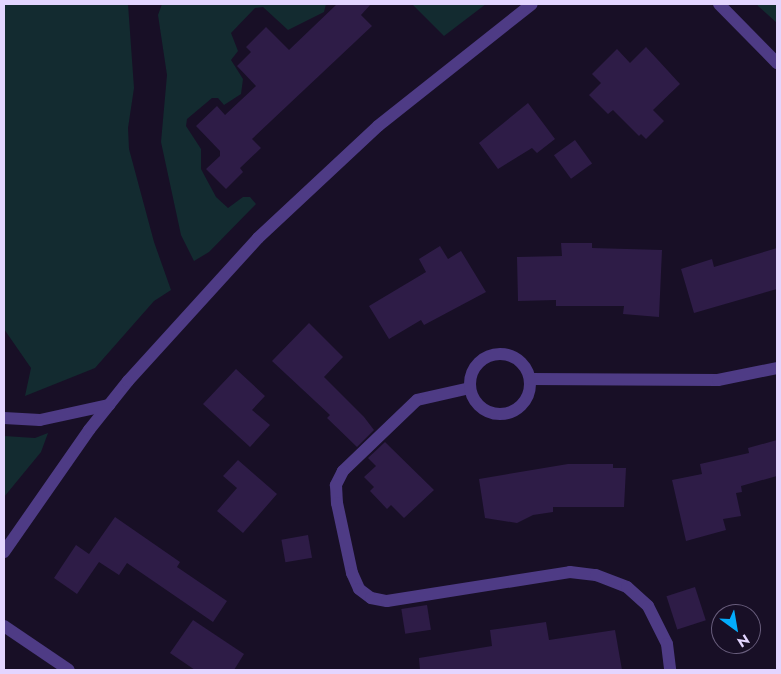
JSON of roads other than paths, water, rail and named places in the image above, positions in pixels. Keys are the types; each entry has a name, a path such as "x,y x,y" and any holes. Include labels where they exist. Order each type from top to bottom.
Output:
{"street":[{"path":"4,552 109,405 216,282 323,175 439,75 532,4"},
{"path":"720,4 777,63"},
{"path":"496,354 511,355 520,361 530,379 527,398 521,406 504,414 494,414 478,405 470,388 474,368 481,360 496,354"},
{"path":"530,379 718,380 777,368"},
{"path":"470,388 417,400 344,471 336,485 352,573 359,589 372,598 387,601 550,575 596,575 627,586 648,606 667,644 670,670"},
{"path":"4,418 40,420 109,405"},
{"path":"4,626 69,670"}]}
